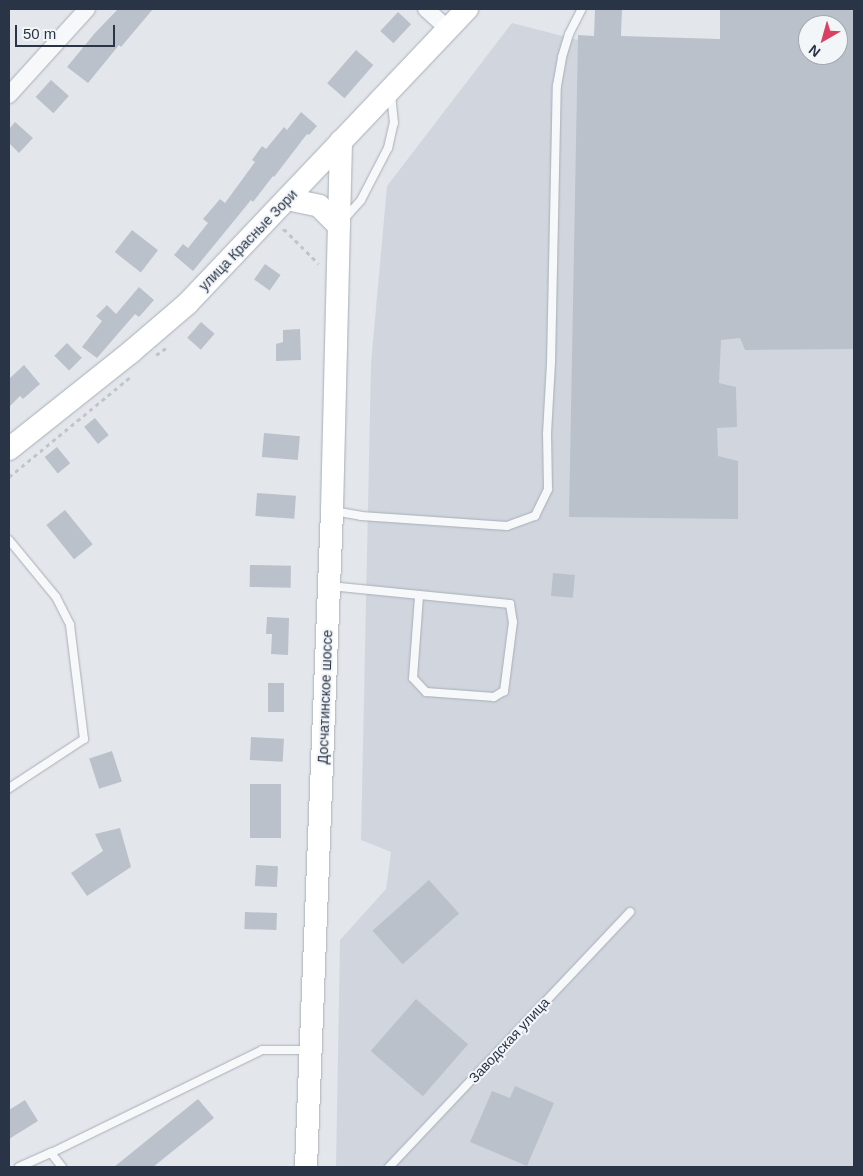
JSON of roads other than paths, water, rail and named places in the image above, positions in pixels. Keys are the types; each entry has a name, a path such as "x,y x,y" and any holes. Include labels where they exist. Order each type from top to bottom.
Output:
{"street":[{"path":"9,95 87,9"},
{"path":"426,9 448,29"},
{"name":"улица Красные Зори","path":"9,449 161,327 194,297 467,9"},
{"name":"Досчатинское шоссе","path":"306,1167 332,510 342,141"},
{"path":"287,199 319,206 339,226"}],"lane":[{"path":"332,510 361,516 507,526 535,516 548,489 547,434 551,362 557,86 567,41 582,9"},
{"path":"339,226 361,200 388,148 394,123 390,90"},
{"path":"9,540 56,597 70,625 84,739 9,788"},
{"path":"329,586 510,604 512,622 504,691 494,697 426,692 414,678 419,596"},
{"name":"Заводская улица","path":"389,1167 630,912"},
{"path":"19,1167 262,1050 312,1050"},
{"path":"51,1153 62,1167"}]}
